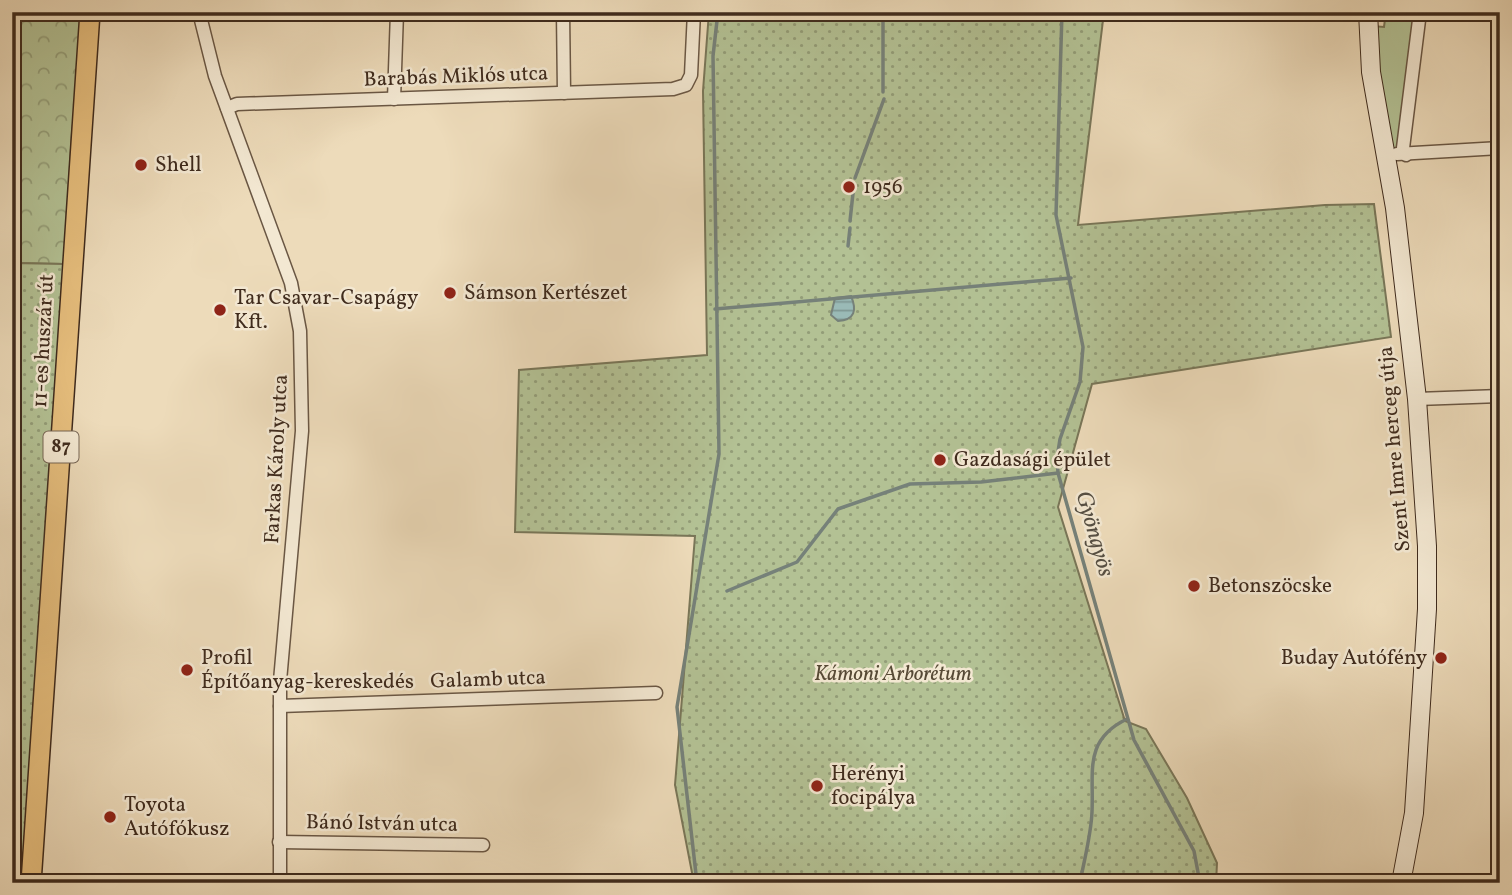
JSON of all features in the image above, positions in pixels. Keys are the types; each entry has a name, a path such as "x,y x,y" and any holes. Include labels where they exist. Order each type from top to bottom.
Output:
{"main road":[{"name":"11-es huszár út","path":"32,883 90,12"},
{"name":"Szent Imre herceg útja","path":"1368,12 1371,72 1387,153 1417,399 1426,532 1427,609 1414,813 1401,883"}],"street":[{"name":"Farkas Károly utca","path":"198,12 226,108 291,284 300,331 302,430 280,706 280,883"},
{"path":"394,99 397,12"},
{"path":"563,12 564,93"},
{"name":"Barabás Miklós utca","path":"226,108 237,104 673,89 686,85 691,75 694,12"},
{"path":"1406,155 1403,148 1420,12"},
{"path":"1387,153 1406,155 1500,148"},
{"path":"1417,399 1500,396"},
{"name":"Galamb utca","path":"280,706 656,694"},
{"name":"Bánó István utca","path":"279,842 483,845"}],"green space":[{"path":"12,12 86,12 72,132 64,264 12,263"},
{"name":"Kámoni Arborétum","path":"709,12 1104,12 1078,225 1325,205 1374,204 1391,337 1092,384 1058,507 1125,721 1146,729 1187,798 1217,863 1216,883 1097,883 1096,877 1031,883 694,883 675,785 695,536 515,532 519,370 707,355 703,91"},
{"path":"1386,12 1417,12 1403,148 1390,150 1372,26 1384,27"},
{"path":"12,263 64,264 25,883 12,883"}],"water":[{"path":"851,296 853,313 848,319 838,321 831,315 835,298"}],"waterway":[{"path":"697,883 677,707 719,454 713,56 718,12"},
{"name":"Gyöngyös","path":"1062,12 1056,215 1083,347 1080,382 1060,439 1058,473 1134,740 1194,851 1200,883"},
{"path":"883,17 883,92"},
{"path":"855,178 884,99"},
{"path":"850,221 854,184"},
{"path":"848,246 850,228"},
{"path":"715,309 1071,278"},
{"path":"727,591 797,562 838,509 910,484 981,482 1058,473"},
{"path":"1080,883 1089,839 1092,771 1097,747 1113,727 1127,719"}],"place":[{"name":"Shell","path":"141,165"},
{"name":"1956","path":"849,187"},
{"name":"Sámson Kertészet","path":"450,293"},
{"name":"Tar Csavar-Csapágy Kft.","path":"220,310"},
{"name":"Gazdasági épület","path":"940,460"},
{"name":"Betonszöcske","path":"1194,586"},
{"name":"Buday Autófény","path":"1441,658"},
{"name":"Profil Építőanyag-kereskedés","path":"187,670"},
{"name":"Herényi focipálya","path":"817,786"},
{"name":"Toyota Autófókusz","path":"110,817"}]}
